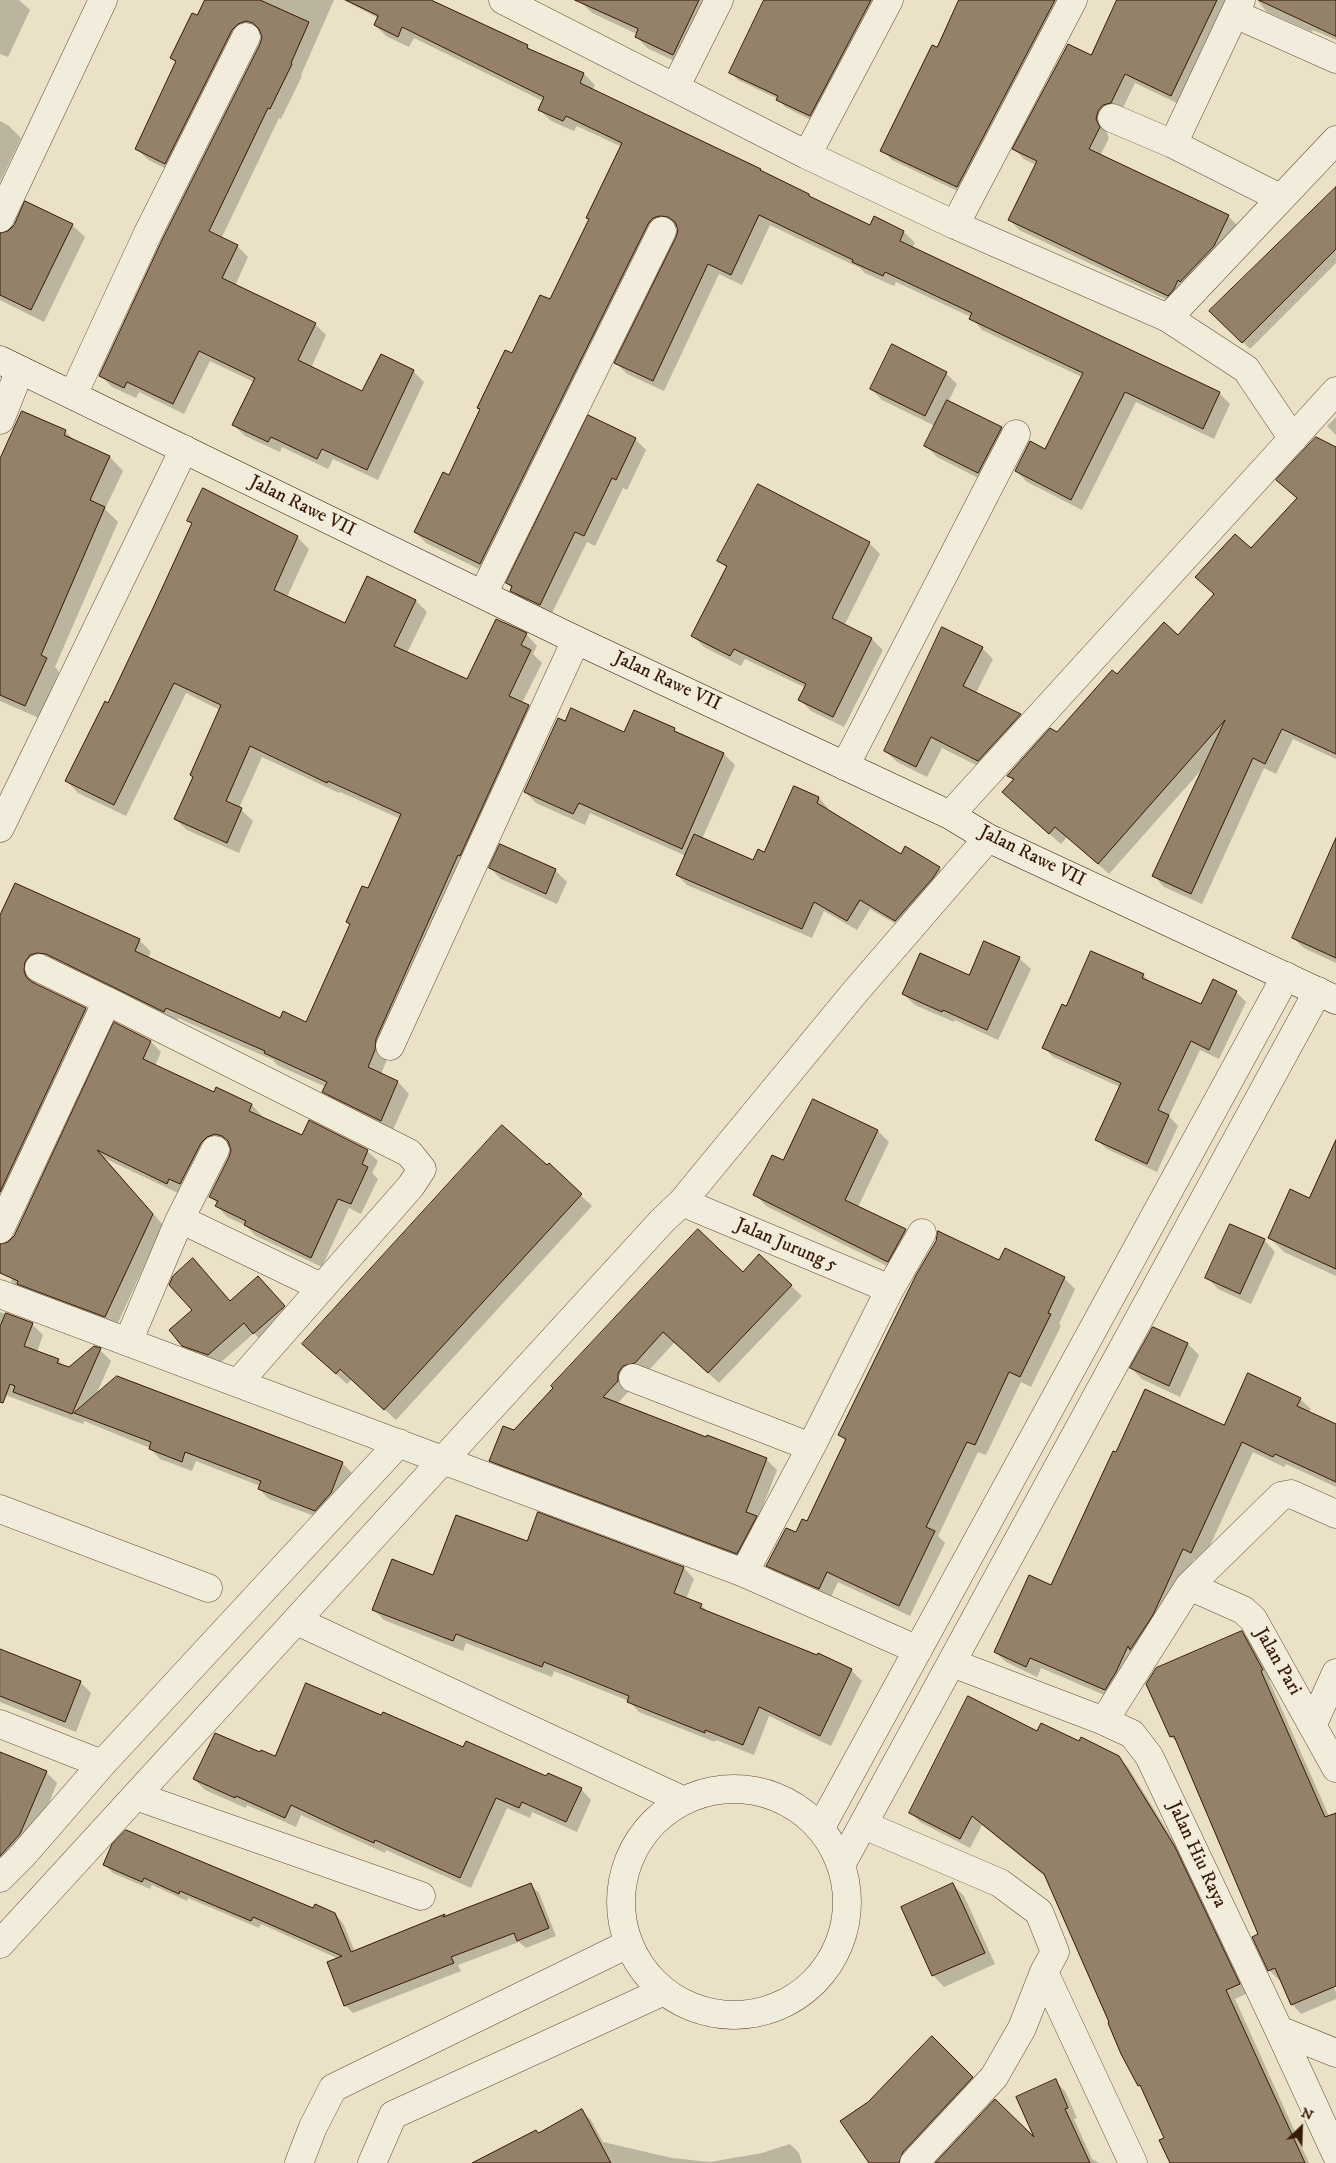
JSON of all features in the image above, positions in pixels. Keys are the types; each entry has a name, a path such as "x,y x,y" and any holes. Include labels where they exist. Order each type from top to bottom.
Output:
{"street":[{"path":"0,218 103,0"},
{"path":"503,0 533,7 676,88 807,155 955,225 1168,318 1246,369 1293,439"},
{"path":"676,88 719,0"},
{"path":"807,155 890,0"},
{"path":"955,225 1073,0"},
{"path":"1173,144 1238,7 1336,59"},
{"path":"73,395 148,233 246,37"},
{"path":"1112,118 1173,144 1280,198"},
{"path":"1168,318 1336,140"},
{"path":"483,594 662,231"},
{"path":"0,420 10,365"},
{"name":"Jalan Rawe VII","path":"10,365 576,640 950,815 988,838 1327,996"},
{"path":"950,815 1336,391"},
{"path":"845,766 1016,434"},
{"path":"0,828 184,449"},
{"path":"390,1046 576,640"},
{"path":"0,1944 662,1221 682,1202 855,992 988,838"},
{"path":"39,968 409,1153 422,1169 411,1186 238,1383"},
{"path":"821,1827 1286,976"},
{"path":"842,1862 1327,996"},
{"path":"0,1229 107,1001"},
{"path":"128,1342 180,1219 215,1150"},
{"name":"Jalan Jurung 5","path":"682,1202 890,1289"},
{"path":"180,1219 321,1287"},
{"path":"744,1573 890,1289 922,1233"},
{"path":"0,1294 744,1573 918,1650"},
{"path":"633,1378 810,1447"},
{"path":"0,1878 23,1855 102,1764 399,1443"},
{"path":"1104,1721 1189,1586 1281,1496 1291,1494 1336,1514"},
{"path":"0,1509 208,1588"},
{"name":"Jalan Pari","path":"1189,1586 1243,1610 1253,1619 1336,1768"},
{"path":"297,1621 682,1800"},
{"name":"Jalan Hiu Raya","path":"952,1663 1104,1721 1132,1734 1149,1756 1336,2154"},
{"path":"1313,1724 1336,1673"},
{"path":"0,1724 102,1764"},
{"path":"730,1787 780,1797 821,1827 833,1844 842,1862 849,1899 844,1935 828,1968 802,1994 769,2010 733,2016 696,2009 664,1991 643,1970 628,1944 620,1911 622,1877 634,1846 654,1819 682,1800 730,1787"},
{"path":"136,1796 421,1896"},
{"path":"864,1825 1000,1883 1039,1912 1054,1952 1022,2028 994,2076 914,2163"},
{"path":"299,2163 313,2127 333,2088 628,1944"},
{"path":"1044,1972 1133,2163"},
{"path":"372,2163 392,2115 664,1991"},
{"path":"1279,2030 1336,2053"}],"building":[{"path":"205,0 260,0 309,22 292,64 270,109 268,108 209,231 238,245 222,278 316,323 298,360 362,391 381,354 414,370 367,470 322,449 317,459 271,437 268,442 232,425 255,378 199,351 173,404 127,382 124,388 99,376 162,240 262,37 259,29 253,23 246,21 238,24 232,30 165,164 135,149 176,61 170,58 192,13 197,15"},
{"path":"346,0 431,0 528,45 527,48 584,73 580,83 761,169 809,194 809,196 870,225 874,216 904,231 900,241 1220,392 1203,429 1125,392 1071,500 1015,471 1030,441 1045,449 1083,373 969,319 972,313 885,272 883,276 852,262 853,260 759,215 731,275 708,264 653,381 614,363 676,237 678,230 675,222 668,217 660,216 653,218 648,224 480,564 414,532 443,472 449,475 480,409 477,408 505,350 512,353 540,295 550,299 589,219 586,218 622,143 566,116 563,121 538,110 544,97 402,27 398,37 374,25 378,16"},
{"path":"575,0 699,0 673,55 635,37 638,29"},
{"path":"764,0 871,0 810,116 776,100 778,96 729,73"},
{"path":"959,0 1055,0 957,187 880,151 932,45 937,47"},
{"path":"1117,0 1217,0 1171,96 1125,74 1111,103 1103,105 1098,111 1096,119 1100,127 1089,149 1229,215 1214,246 1180,282 1178,280 1168,296 1008,220 1037,161 1012,149 1068,44 1091,55"},
{"path":"1259,0 1336,0 1336,36"},
{"path":"1336,187 1336,249 1242,343 1209,311"},
{"path":"25,201 73,224 31,310 0,295 0,233 8,231 14,225"},
{"path":"892,344 947,372 925,416 870,389"},
{"path":"947,400 1002,427 978,473 924,446"},
{"path":"22,411 66,430 64,435 110,456 90,500 105,507 41,655 47,658 25,706 0,695 0,459"},
{"path":"588,415 636,438 616,480 612,478 584,536 575,532 540,605 510,591 512,586 506,583"},
{"path":"1316,437 1336,447 1336,754 1282,729 1265,764 1253,758 1191,894 1152,876 1225,720 1098,864 1055,827 1049,834 1002,792 1014,779 1007,776 1050,728 1057,732 1112,670 1117,674 1164,622 1178,635 1214,594 1195,577 1235,534 1251,548 1297,498 1276,480"},
{"path":"758,484 870,542 832,618 872,638 833,717 798,700 806,684 734,649 730,656 691,636 727,566 717,561"},
{"path":"203,488 298,536 274,590 345,623 367,576 416,600 394,646 467,679 496,619 527,633 521,645 531,650 509,696 529,705 460,856 458,855 376,1039 375,1050 368,1067 398,1081 381,1121 322,1092 327,1082 264,1053 265,1051 166,1008 164,1012 46,954 37,953 30,955 25,962 24,970 26,977 32,982 86,1008 0,1192 0,915 15,883 140,939 135,951 280,1018 283,1011 306,1022 350,924 346,922 362,886 368,888 401,814 328,781 327,783 250,746 226,801 242,808 227,843 174,819 193,777 190,775 221,705 174,683 114,805 65,781 105,701 108,703 153,608 192,523 187,521"},
{"path":"942,627 983,647 963,686 1021,714 978,761 931,737 916,767 884,751"},
{"path":"571,708 624,732 634,710 675,728 674,731 724,753 682,849 579,803 573,814 524,792 558,718 565,721"},
{"path":"794,786 819,797 817,803 901,854 905,846 940,867 933,878 895,921 860,900 847,921 814,902 802,929 676,875 694,834 753,860 758,849 764,852"},
{"path":"1336,838 1336,958 1292,938"},
{"path":"500,844 556,869 546,894 489,868"},
{"path":"984,941 1020,957 987,1030 902,994 920,953 969,975"},
{"path":"1091,951 1144,974 1142,978 1201,1004 1213,979 1237,991 1209,1050 1191,1041 1158,1110 1169,1115 1147,1164 1095,1140 1121,1083 1042,1048 1062,1004 1066,1006"},
{"path":"114,1022 151,1041 143,1059 214,1092 216,1087 252,1104 249,1111 302,1135 309,1120 368,1150 362,1164 368,1167 351,1204 338,1199 311,1258 244,1225 246,1221 215,1206 218,1201 209,1197 231,1150 228,1141 222,1136 215,1134 207,1137 201,1143 180,1184 169,1179 167,1184 97,1150 153,1214 105,1317 17,1284 18,1281 0,1273 0,1244 8,1242 14,1236"},
{"path":"813,1099 878,1130 845,1200 906,1229 888,1262 753,1195 772,1155 783,1160"},
{"path":"502,1125 547,1165 549,1163 582,1194 384,1410 340,1369 336,1374 302,1344"},
{"path":"1336,1140 1336,1269 1268,1238 1290,1189 1309,1198"},
{"path":"1230,1224 1265,1239 1240,1294 1205,1278"},
{"path":"698,1229 743,1272 759,1254 792,1285 708,1373 663,1332 635,1363 623,1366 618,1373 618,1381 603,1397 706,1437 707,1435 767,1458 746,1512 757,1516 737,1554 489,1461 503,1426 514,1430 553,1388 551,1386"},
{"path":"938,1231 999,1260 1005,1248 1065,1277 1048,1313 1051,1314 1020,1377 1009,1372 975,1445 967,1442 926,1527 935,1531 899,1606 827,1572 819,1589 766,1566 786,1528 796,1532 802,1519 807,1521 846,1439 838,1435 916,1275 936,1241"},
{"path":"193,1258 230,1301 258,1276 285,1306 253,1334 244,1323 208,1355 182,1346 169,1330 192,1310 169,1285 173,1276"},
{"path":"6,1313 33,1323 24,1346 59,1359 57,1363 69,1367 94,1346 101,1348 72,1414 13,1392 15,1386 10,1384 3,1403 0,1402 0,1327"},
{"path":"1153,1327 1188,1343 1169,1386 1130,1368"},
{"path":"1248,1373 1301,1398 1297,1406 1336,1424 1336,1482 1275,1454 1273,1457 1242,1442 1191,1553 1183,1549 1153,1615 1130,1650 1128,1646 1105,1690 1030,1658 1026,1667 994,1652 1029,1575 1051,1585 1113,1451 1116,1452 1145,1389 1224,1425"},
{"path":"117,1376 343,1462 331,1493 315,1511 258,1489 261,1481 185,1452 182,1462 149,1449 151,1442 74,1413"},
{"path":"538,1512 684,1567 674,1593 702,1604 700,1608 817,1655 818,1653 852,1669 820,1736 759,1707 743,1745 705,1730 705,1733 627,1702 629,1696 544,1662 542,1667 456,1634 453,1641 372,1610 392,1559 433,1575 456,1515 527,1541"},
{"path":"1242,1631 1263,1670 1261,1671 1325,1817 1336,1813 1336,1986 1291,2005 1275,1968 1268,1971 1252,1937 1258,1934 1174,1736 1170,1737 1146,1684 1156,1668"},
{"path":"0,1649 81,1681 65,1722 0,1696"},
{"path":"306,1683 381,1715 383,1712 463,1747 466,1741 546,1776 548,1773 582,1788 566,1822 522,1802 519,1808 496,1798 460,1878 375,1840 374,1843 291,1805 285,1818 193,1779 215,1733 260,1752 261,1750 275,1756"},
{"path":"968,1696 1037,1731 1041,1723 1079,1741 1081,1737 1119,1756 1175,1847 1240,1984 1226,1990 1305,2163 1170,2163 1159,2140 1164,2138 1140,2085 1138,2086 1121,2054 1109,2022 1044,1874 972,1816 960,1839 909,1813"},
{"path":"0,1752 47,1771 20,1834 0,1856"},
{"path":"126,1830 313,1908 315,1904 335,1913 351,1952 445,1914 443,1917 531,1883 549,1928 517,1941 514,1933 451,1957 454,1963 344,2006 327,1962 342,1956 253,1917 251,1921 180,1891 179,1894 144,1878 142,1882 103,1865 112,1844"},
{"path":"953,1883 985,1953 932,1976 901,1907"},
{"path":"932,2036 973,2077 903,2152 899,2163 869,2163 840,2121 868,2102"},
{"path":"1056,2079 1068,2108 1065,2109 1090,2163 935,2163 995,2099 1034,2137 1016,2097"},
{"path":"582,2109 611,2163 472,2163 536,2130 538,2133"}]}
